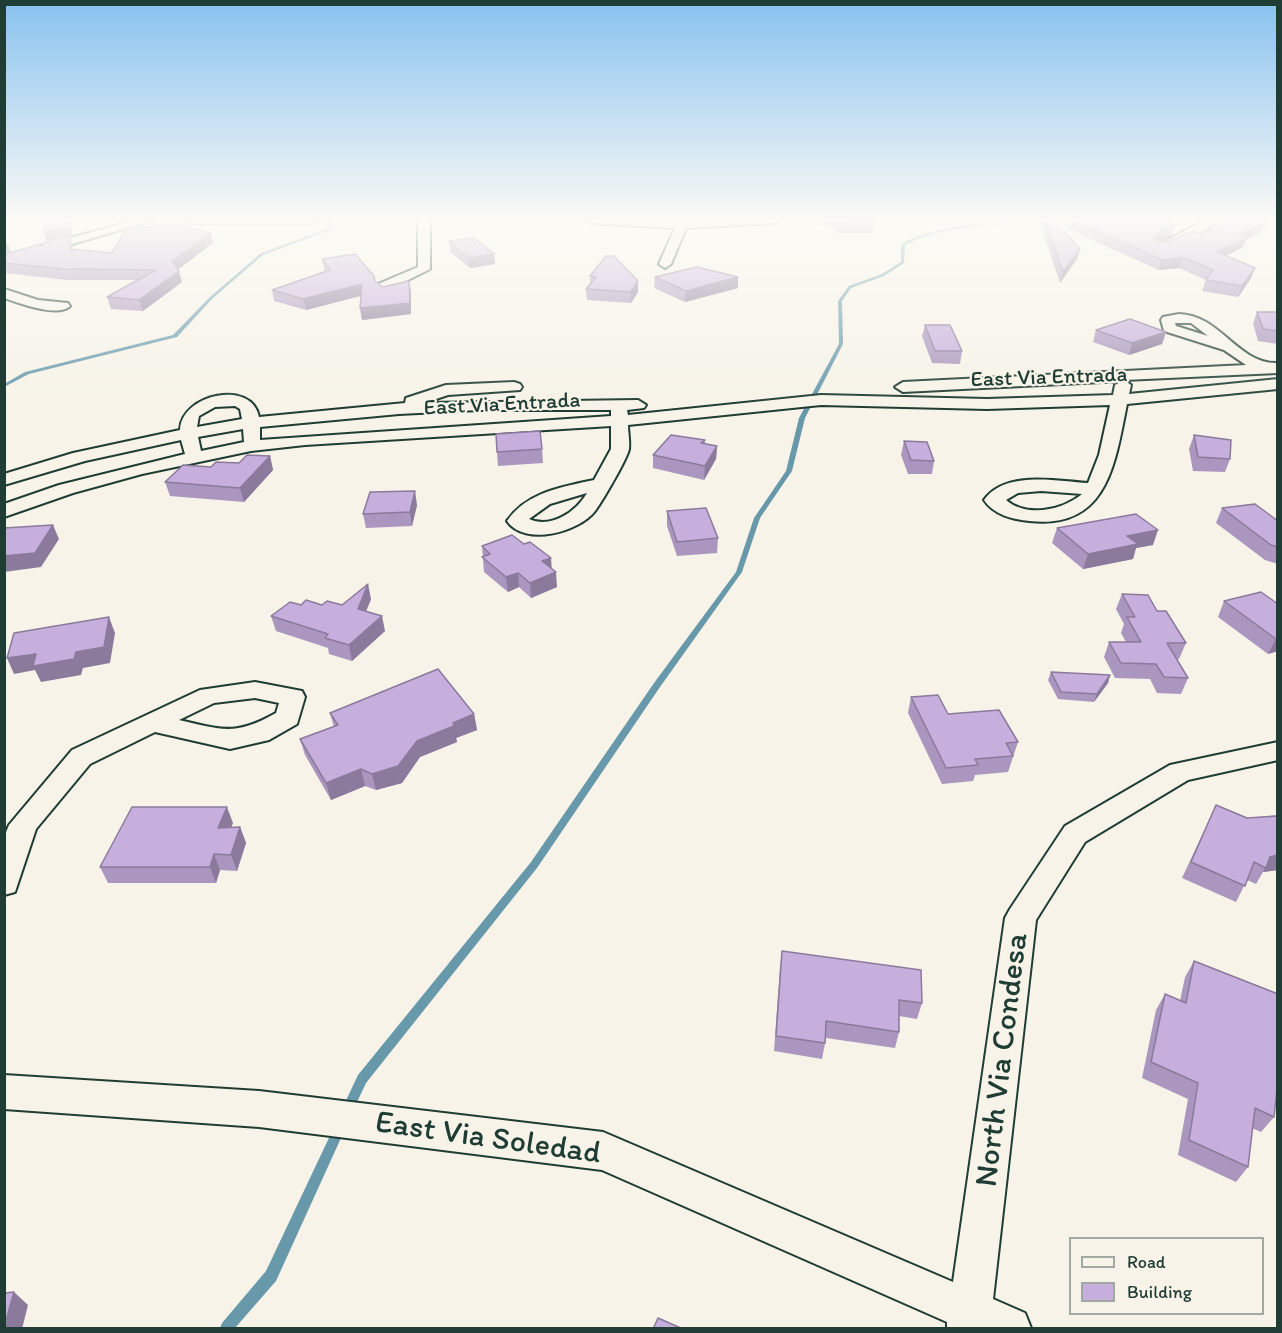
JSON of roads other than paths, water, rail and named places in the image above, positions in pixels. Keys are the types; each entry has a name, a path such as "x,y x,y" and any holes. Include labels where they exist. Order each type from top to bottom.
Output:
{"street":[{"path":"383,286 392,282"},
{"path":"4,292 36,304 63,306"},
{"path":"1229,347 1270,369 1278,378"},
{"name":"East Via Entrada","path":"821,400 886,388 1270,369"},
{"path":"1095,489 1108,455 1125,376"},
{"name":"East Via Entrada","path":"4,511 66,489 251,446 619,413 821,400 987,404 1120,400 1278,384"},
{"path":"405,409 413,399 446,390 514,387"},
{"path":"601,484 620,449 619,413 633,390"},
{"path":"193,458 189,435 191,415 197,408 215,402 230,400 245,404 249,409 251,446"},
{"name":"East Via Entrada","path":"4,480 83,457 250,424 405,409 619,413"},
{"path":"4,884 23,825 81,757 151,723"},
{"name":"North Via Condesa","path":"970,1319 1021,918 1075,834 1180,772 1274,755"},
{"name":"East Via Soledad","path":"4,1092 259,1110 603,1151 970,1319 1010,1329"}],"waterway":[{"path":"4,386 27,373 175,336 229,282"},
{"path":"347,1111 362,1079 534,865 657,685 739,572 757,518 789,471 802,418 841,344 840,301 850,287 863,282"},
{"path":"227,1328 271,1276 340,1127"}]}
